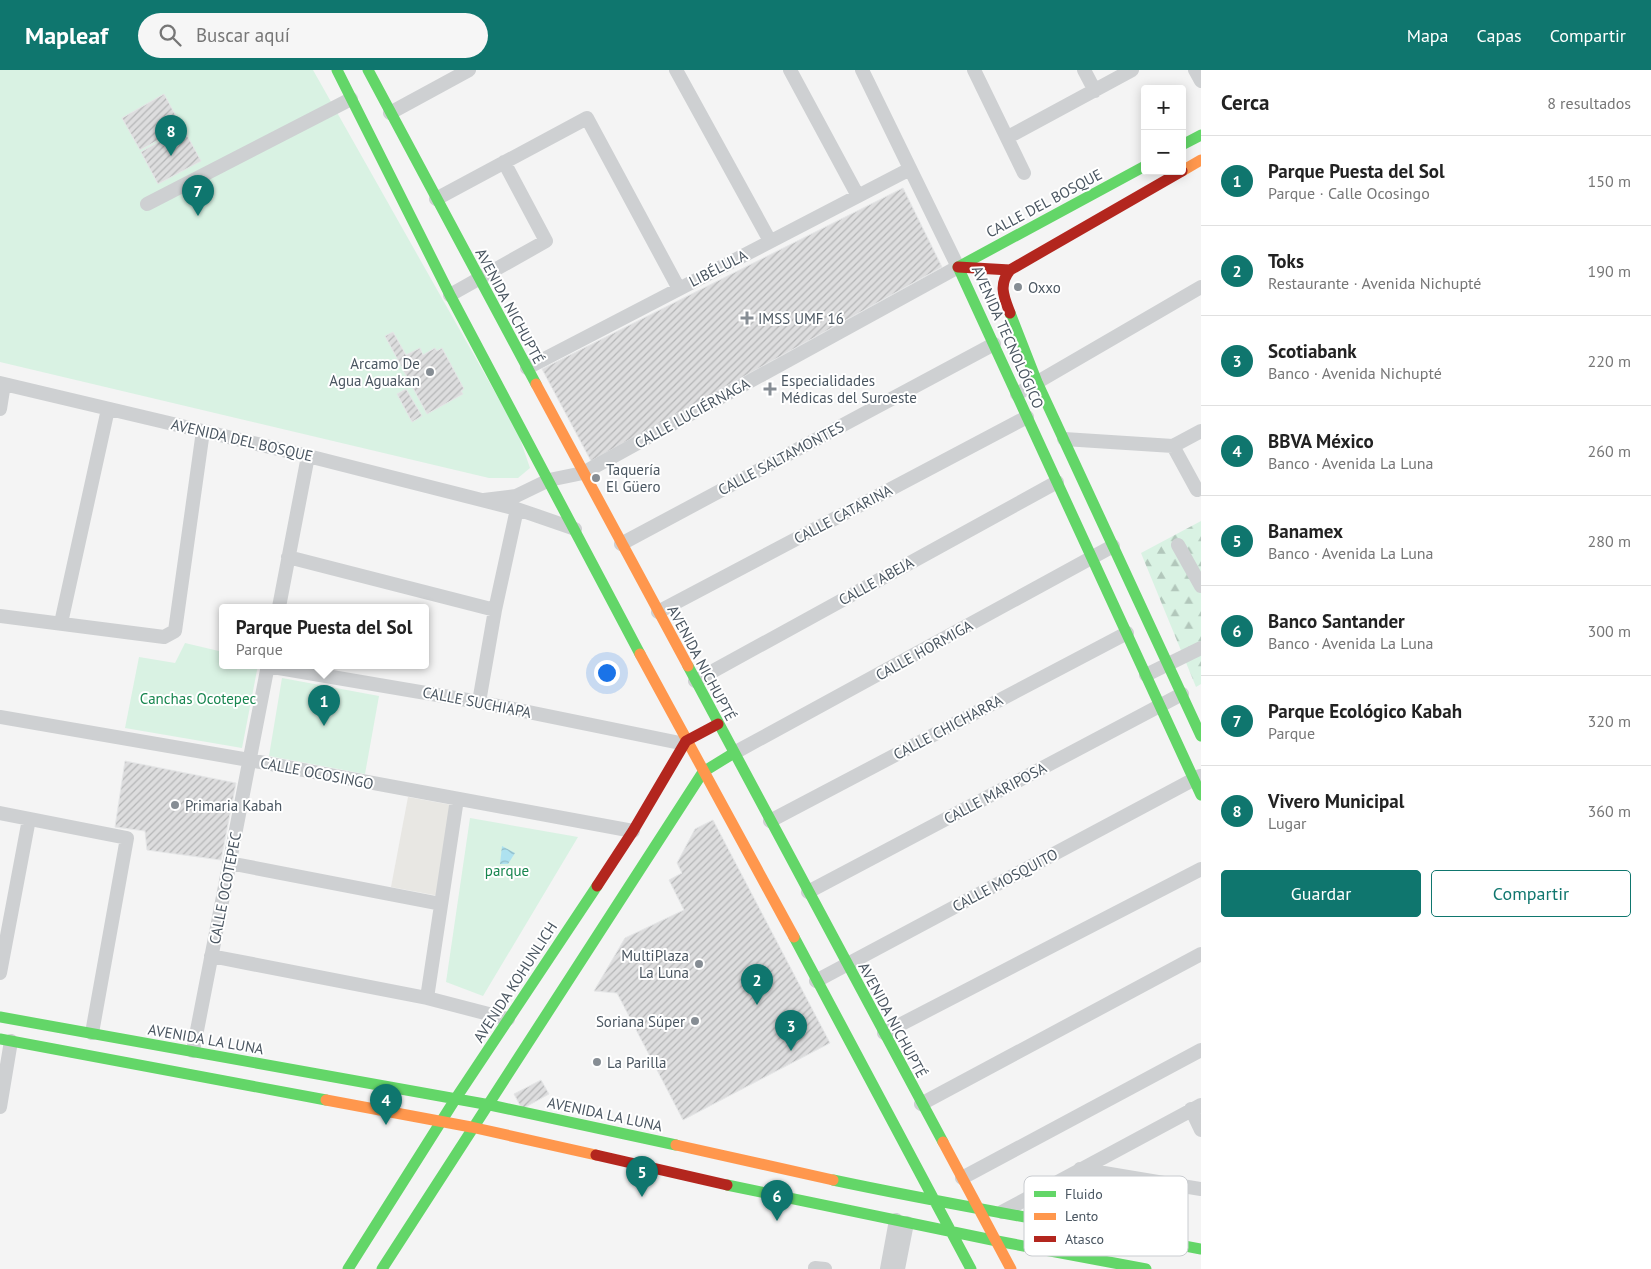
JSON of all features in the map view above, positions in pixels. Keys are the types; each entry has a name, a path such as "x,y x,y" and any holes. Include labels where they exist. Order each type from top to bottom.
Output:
{"main road":[{"path":"336,70 450,295 575,529 686,743 816,981 850,1039 971,1269"},
{"name":"AVENIDA NICHUPTÉ","path":"368,70 526,368 1011,1269"},
{"path":"1186,143 1201,135"},
{"path":"1186,169 1201,160"},
{"name":"CALLE DEL BOSQUE","path":"958,267 1141,168"},
{"path":"1010,270 1175,175"},
{"name":"AVENIDA TECNOLÓGICO","path":"1010,270 958,267 1160,705 1197,777 1201,795"},
{"name":"AVENIDA TECNOLÓGICO","path":"1010,270 1002,282 1003,295 1037,382 1201,736"},
{"name":"AVENIDA KOHUNLICH","path":"382,1269 471,1127 490,1104 633,831 686,743 718,724"},
{"name":"AVENIDA KOHUNLICH","path":"348,1269 508,1019 562,965 703,772 734,753"},
{"name":"AVENIDA LA LUNA","path":"0,1017 490,1104 901,1221 1024,1246"},
{"name":"AVENIDA LA LUNA","path":"6,1040 441,1122 717,1169 1024,1216"},
{"name":"AVENIDA LA LUNA","path":"1188,1247 1201,1249"},
{"name":"AVENIDA LA LUNA","path":"1076,1256 1146,1269"}],"street":[{"path":"390,113 469,70"},
{"path":"676,70 770,241"},
{"path":"790,70 858,196"},
{"path":"862,70 958,267"},
{"path":"974,70 1024,173"},
{"path":"1084,70 1095,91"},
{"path":"1008,137 1132,70"},
{"path":"1195,70 1201,81"},
{"path":"147,204 351,99"},
{"path":"436,199 587,118 679,289"},
{"path":"450,295 546,241 504,162"},
{"name":"LIBÉLULA","path":"526,368 910,169"},
{"name":"CALLE LUCIÉRNAGA","path":"583,473 958,267"},
{"path":"1017,394 1201,287"},
{"name":"CALLE SALTAMONTES","path":"621,544 994,344"},
{"path":"0,409 2,384"},
{"name":"AVENIDA DEL BOSQUE","path":"2,384 308,456 484,500 575,529"},
{"path":"61,623 108,409"},
{"name":"CALLE CATARINA","path":"658,612 1027,417"},
{"path":"0,616 164,637 175,631 202,431"},
{"path":"1064,439 1173,446 1201,431"},
{"path":"1173,446 1197,490"},
{"path":"280,604 308,456"},
{"name":"AVENIDA DEL BOSQUE","path":"484,500 516,496 549,480 583,473"},
{"name":"CALLE ABEJA","path":"695,681 1057,482"},
{"path":"479,702 495,610 517,509"},
{"path":"1178,545 1201,586"},
{"name":"CALLE HORMIGA","path":"734,753 1113,546"},
{"path":"288,557 495,610"},
{"name":"CALLE CHICHARRA","path":"770,821 1127,633"},
{"path":"1146,675 1201,648"},
{"name":"CALLE OCOTEPEC","path":"193,1052 266,669"},
{"name":"CALLE SUCHIAPA","path":"290,669 479,702 686,743"},
{"name":"CALLE MARIPOSA","path":"808,892 1182,694"},
{"name":"CALLE OCOSINGO","path":"0,717 249,760 633,831"},
{"name":"CALLE MOSQUITO","path":"816,981 1197,777"},
{"path":"428,998 457,799"},
{"path":"0,814 126,838 92,1033"},
{"path":"0,973 29,819"},
{"path":"229,863 441,904"},
{"path":"884,1033 1201,869"},
{"path":"922,1104 1201,954"},
{"path":"211,956 428,998 508,1019"},
{"path":"0,1108 6,1040"},
{"path":"962,1178 1201,1050"},
{"path":"1067,1176 1196,1107 1201,1130"},
{"path":"1080,1169 1120,1176"},
{"path":"1188,1188 1201,1190"},
{"path":"1002,1212 1024,1200"},
{"path":"888,1269 901,1221"},
{"path":"898,1269 901,1221"}],"shaded area":[{"path":"408,797 452,805 439,896 391,887"}],"green space":[{"path":"0,70 313,70 518,433 530,468 518,478 489,478 0,362"},
{"path":"1201,521 1201,684 1196,687 1141,553"},
{"name":"Canchas Ocotepec","path":"185,643 219,651 219,669 257,669 242,748 125,728 139,657 175,663"},
{"path":"282,678 379,696 365,774 269,756"},
{"name":"parque","path":"470,818 578,837 483,996 446,982"}],"water":[{"path":"502,846 515,853 508,864 500,864"}],"building":[{"path":"164,94 182,127 140,150 122,118"},
{"path":"183,128 201,161 158,184 141,152"},
{"name":"IMSS UMF 16","path":"903,188 942,267 591,461 542,369"},
{"name":"Arcamo De Agua Aguakan","path":"393,332 406,355 420,348 423,355 435,348 437,351 442,348 464,389 461,391 463,394 427,414 385,336"},
{"path":"406,389 422,416 412,422 397,394"},
{"name":"Primaria Kabah","path":"125,761 236,783 221,860 147,850 145,831 115,827"},
{"name":"MultiPlaza La Luna","path":"713,820 830,1043 683,1120 617,993 594,991 625,938 684,910 669,880 682,873 677,863 695,829"},
{"path":"541,1080 549,1094 522,1109 514,1094"}],"traffic: fast":[{"path":"337,70 450,295 640,654"},
{"path":"368,70 536,384"},
{"path":"1186,143 1201,135"},
{"path":"958,267 1141,168"},
{"path":"958,267 1201,795"},
{"path":"1010,313 1037,382 1201,736"},
{"path":"688,666 943,1142"},
{"path":"382,1269 703,772 734,753"},
{"path":"348,1269 456,1098 597,886"},
{"path":"794,937 971,1269"},
{"path":"0,1017 490,1105 676,1145"},
{"path":"0,1039 326,1100"},
{"path":"833,1180 1024,1217"},
{"path":"727,1185 1024,1246"},
{"path":"1188,1247 1201,1249"},
{"path":"1077,1256 1146,1269"}],"traffic: slow":[{"path":"1186,169 1201,160"},
{"path":"536,384 688,666"},
{"path":"640,654 794,937"},
{"path":"326,1100 471,1127 596,1155"},
{"path":"943,1142 1011,1269"},
{"path":"676,1145 833,1180"}],"traffic: jam":[{"path":"1010,313 1003,291 1004,281 1010,270 1175,175"},
{"path":"958,267 1010,270"},
{"path":"597,886 633,831 686,741 718,724"},
{"path":"596,1155 727,1185"}],"place":[{"name":"Vivero Municipal","path":"171,156"},
{"name":"Parque Ecológico Kabah","path":"198,216"},
{"name":"Oxxo","path":"1018,287"},
{"name":"IMSS UMF 16","path":"747,318"},
{"name":"Arcamo De Agua Aguakan","path":"430,372"},
{"name":"Especialidades Médicas del Suroeste","path":"770,389"},
{"name":"Taquería El Güero","path":"596,478"},
{"name":"Parque Puesta del Sol","path":"324,726"},
{"name":"Primaria Kabah","path":"175,805"},
{"name":"MultiPlaza La Luna","path":"699,964"},
{"name":"Toks","path":"757,1005"},
{"name":"Soriana Súper","path":"695,1021"},
{"name":"Scotiabank","path":"791,1051"},
{"name":"La Parilla","path":"597,1062"},
{"name":"BBVA México","path":"386,1125"},
{"name":"Banamex","path":"642,1197"},
{"name":"Banco Santander","path":"777,1221"}]}
